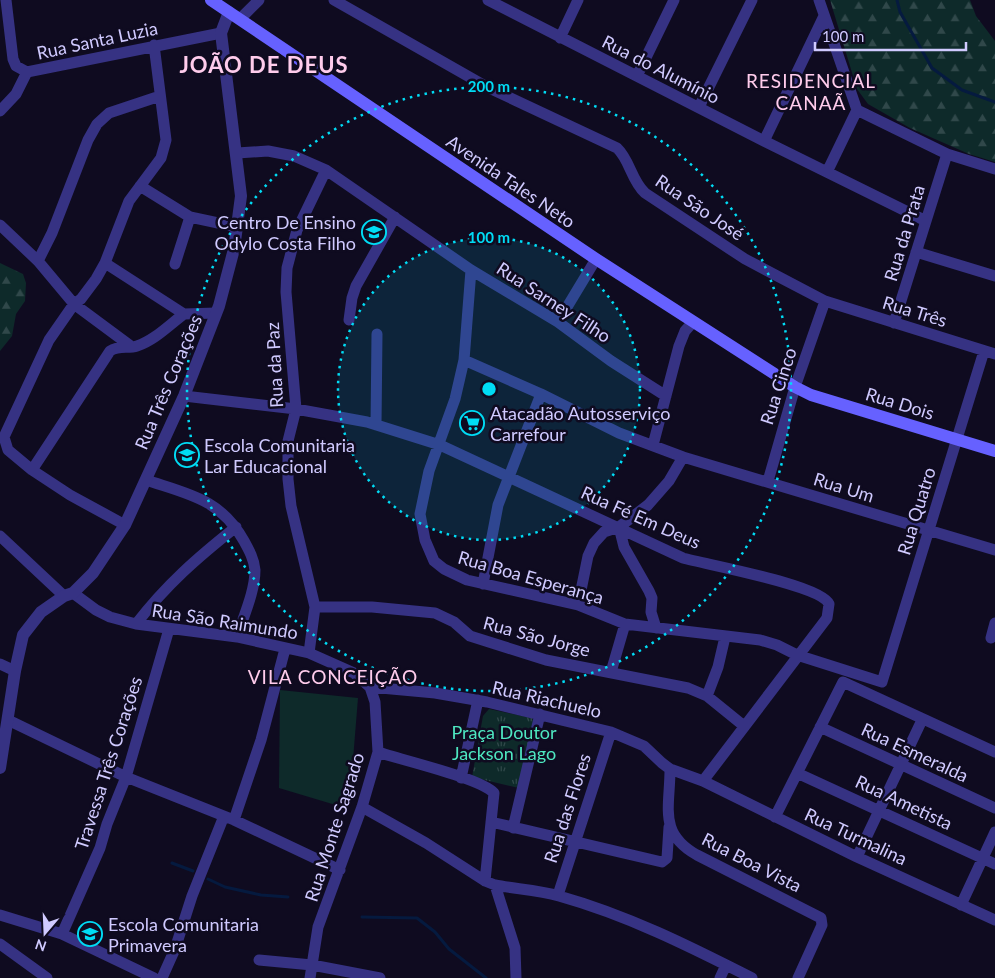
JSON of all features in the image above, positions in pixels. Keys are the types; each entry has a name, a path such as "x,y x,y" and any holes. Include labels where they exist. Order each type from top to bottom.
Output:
{"main road":[{"name":"Avenida Tales Neto","path":"211,0 596,259 795,386"},
{"name":"Rua Dois","path":"795,386 811,394 995,451"}],"street":[{"path":"6,0 12,59 16,66 27,72"},
{"path":"235,16 259,0"},
{"name":"Rua São José","path":"334,0 487,87 617,148 634,180 645,192 746,259 825,301"},
{"path":"560,38 578,0"},
{"path":"637,76 674,0"},
{"path":"699,107 752,0"},
{"path":"820,0 857,110 947,154 995,170"},
{"name":"Rua do Alumínio","path":"495,2 560,38 926,221"},
{"name":"Rua Três Corações","path":"0,768 14,670 23,636 31,622 41,612 69,594 93,573 125,525 184,396 216,313 238,227 241,196 221,33 235,16"},
{"path":"764,141 824,16"},
{"name":"Rua Santa Luzia","path":"0,111 16,94 27,72 221,33"},
{"path":"125,525 70,495 32,470 8,450 4,438 49,340 74,304 88,291 105,262 122,216 140,186 161,158 166,140 154,45"},
{"path":"38,261 52,233 88,140 97,124 109,113 160,96"},
{"path":"827,172 857,110"},
{"name":"Rua Sarney Filho","path":"237,153 268,151 286,155 326,170 471,270 558,322 666,396"},
{"name":"Rua da Prata","path":"894,323 947,154"},
{"name":"Rua da Paz","path":"309,652 315,607 291,506 288,479 288,441 296,409 286,292 287,268 297,230 326,170"},
{"path":"140,186 190,218 238,227"},
{"path":"349,320 356,286 395,217"},
{"path":"175,264 190,218"},
{"path":"0,225 38,261 74,304 132,347"},
{"path":"916,252 995,276"},
{"path":"558,322 596,259"},
{"path":"105,262 184,314 216,313"},
{"name":"Rua Boa Esperança","path":"471,270 464,360 455,399 440,445 429,471 420,514 425,540 434,560 444,569 468,580 578,605 625,624 760,640 777,645 797,655 882,682"},
{"name":"Rua Três","path":"825,301 989,352"},
{"name":"Rua Cinco","path":"768,481 795,386 825,301"},
{"path":"32,470 110,351 115,348 132,347 151,339 184,314"},
{"path":"653,445 680,346 686,331 693,322"},
{"path":"376,425 377,334"},
{"name":"Rua Quatro","path":"882,682 957,439 989,352"},
{"name":"Rua Um","path":"464,360 541,394 619,433 684,456 995,550"},
{"path":"483,584 498,505 541,394"},
{"name":"Rua Fé Em Deus","path":"184,396 296,409 376,425 440,445 509,475 619,527 654,546 683,558 786,583 823,597 829,604 826,618 797,655"},
{"path":"578,605 590,549 604,532 619,527 658,495 684,456"},
{"path":"146,480 204,500 217,507 236,527 252,555 254,570 252,586 237,637"},
{"path":"136,624 158,596 185,568 236,527"},
{"path":"619,527 624,547 650,591 652,598 651,612 656,628"},
{"name":"Rua São Raimundo","path":"0,536 69,594 110,617 136,624 237,637 285,649 309,652 354,673 370,687"},
{"name":"Rua São Jorge","path":"315,607 372,607 435,613 454,622 470,636 546,660 688,688 707,696 744,726"},
{"path":"991,638 995,623"},
{"path":"611,672 625,624"},
{"name":"Travessa Três Corações","path":"62,934 100,848 107,824 126,777 169,628"},
{"path":"707,696 718,667 725,637"},
{"path":"162,978 261,740 285,649"},
{"path":"704,781 797,655"},
{"path":"0,664 14,670"},
{"path":"775,817 843,682 995,752"},
{"name":"Rua Riachuelo","path":"370,687 434,693 478,700 611,732 644,746 662,764 704,781"},
{"name":"Rua Monte Sagrado","path":"310,978 318,927 362,807 378,752 375,702 370,687"},
{"path":"461,778 478,700"},
{"path":"513,828 540,714"},
{"path":"8,720 126,777 229,818 340,870"},
{"path":"857,857 922,720"},
{"name":"Rua Esmeralda","path":"820,727 995,808"},
{"name":"Rua das Flores","path":"558,896 611,732"},
{"path":"378,752 461,778 486,787 494,793 490,883 515,948 516,978"},
{"path":"492,822 665,862 667,858 669,828 670,768"},
{"name":"Rua Ametista","path":"797,773 995,864"},
{"name":"Rua Turmalina","path":"704,781 857,857 995,920"},
{"path":"362,807 426,843 490,883 558,896 656,930 752,978"},
{"name":"Rua Boa Vista","path":"669,828 674,837 688,850 821,918 822,925 798,978"},
{"path":"961,905 995,832"},
{"path":"0,915 62,934 154,978"},
{"path":"0,944 47,978"},
{"path":"260,960 312,965 379,978"},
{"path":"720,978 726,965"}],"green space":[{"path":"830,0 970,0 976,16 995,41 995,162 969,154 910,128 868,104 857,89"},
{"path":"0,263 23,274 26,283 25,301 16,314 12,336 0,351"},
{"path":"280,690 358,698 349,809 279,788"},
{"name":"Praça Doutor Jackson Lago","path":"489,709 532,718 535,724 519,788 472,777 483,716"}],"waterway":[{"path":"897,0 900,12 932,68 962,90 995,102"},
{"path":"172,863 193,871"},
{"path":"208,879 225,887 261,895 288,897"},
{"path":"362,917 417,918 435,932 449,949 486,978"}],"place":[{"name":"Centro De Ensino Odylo Costa Filho","path":"374,232"},
{"name":"Atacadão Autosserviço Carrefour","path":"472,423"},
{"name":"Escola Comunitaria Lar Educacional","path":"187,455"},
{"name":"Escola Comunitaria Primavera","path":"90,934"}],"district":[{"name":"JOÃO DE DEUS","path":"264,64"},
{"name":"RESIDENCIAL CANAÃ","path":"811,91"},
{"name":"VILA CONCEIÇÃO","path":"333,676"}]}
